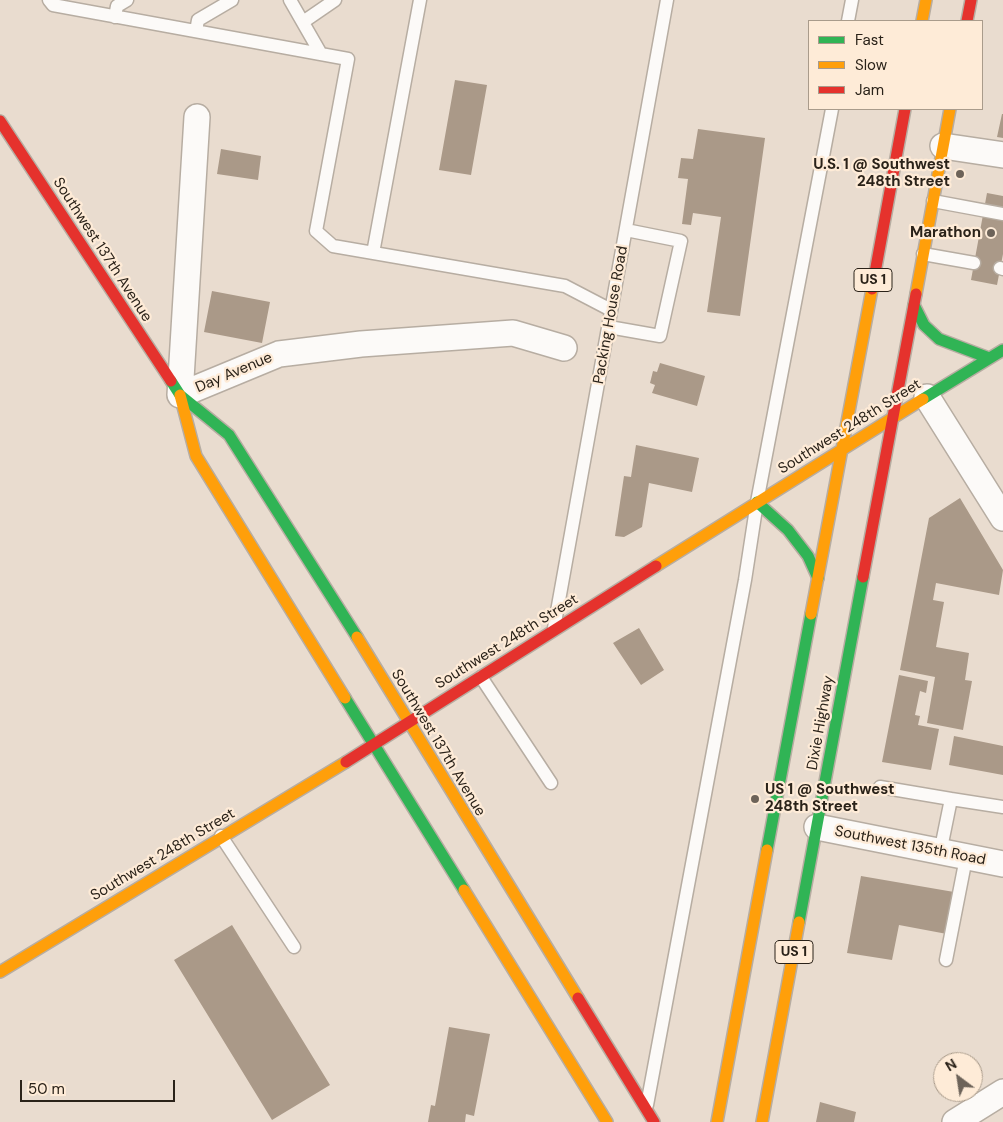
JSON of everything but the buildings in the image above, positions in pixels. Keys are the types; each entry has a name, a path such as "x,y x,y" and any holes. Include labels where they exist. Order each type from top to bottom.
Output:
{"main road":[{"path":"922,20 926,0"},
{"path":"967,20 970,0"},
{"name":"US 1","path":"841,450 905,110"},
{"name":"US 1","path":"893,418 950,110"},
{"name":"Southwest 137th Avenue","path":"0,120 180,396 196,456 607,1122"},
{"path":"914,306 924,325 939,339 989,358"},
{"name":"Southwest 248th Street","path":"0,972 408,724 757,502 1003,350"},
{"name":"Southwest 137th Avenue","path":"180,396 229,435 326,588 645,1116 654,1122"},
{"name":"Dixie Highway","path":"762,1122 893,418"},
{"name":"Dixie Highway","path":"717,1122 841,450"},
{"path":"757,502 788,530 808,556 818,578"}],"street":[{"name":"Day Avenue","path":"197,117 180,396 279,354 361,344 513,333 564,348"},
{"path":"943,146 1003,155"},
{"path":"927,397 1003,518"},
{"name":"Southwest 135th Road","path":"817,827 940,853 1003,864"},
{"path":"955,1122 1003,1092"}],"lane":[{"path":"49,0 53,5 348,59 316,231 332,246 565,286 612,310"},
{"path":"115,17 117,6 127,0"},
{"path":"196,31 198,20 232,0"},
{"path":"290,0 321,54"},
{"path":"303,22 335,0"},
{"path":"373,254 420,0"},
{"name":"Packing House Road","path":"554,631 667,0"},
{"path":"848,20 852,0"},
{"path":"645,1116 745,580 757,502 832,110"},
{"path":"933,201 1003,214"},
{"path":"609,327 660,336 680,241 626,230"},
{"path":"923,254 974,263"},
{"path":"481,677 551,783"},
{"path":"880,787 1003,807"},
{"path":"940,853 951,799"},
{"path":"221,836 294,947"},
{"path":"946,960 966,858"}],"traffic: fast":[{"path":"914,305 924,325 939,339 989,358"},
{"path":"923,399 1003,350"},
{"path":"171,381 180,395 229,435 357,637"},
{"path":"757,502 788,530 808,556 818,578"},
{"path":"799,922 863,577"},
{"path":"767,850 811,614"},
{"path":"345,698 464,890"}],"traffic: slow":[{"path":"922,20 926,0"},
{"path":"916,294 950,110"},
{"path":"811,614 872,289"},
{"path":"180,395 196,456 345,698"},
{"path":"656,566 923,399"},
{"path":"357,637 578,998"},
{"path":"0,972 346,762"},
{"path":"717,1122 767,850"},
{"path":"464,890 607,1122"},
{"path":"762,1122 799,922"}],"traffic: jam":[{"path":"967,20 971,0"},
{"path":"872,289 905,110"},
{"path":"0,121 171,381"},
{"path":"863,577 916,294"},
{"path":"346,762 656,566"},
{"path":"578,998 654,1122"}],"place":[{"name":"U.S. 1 @ Southwest 248th Street","path":"960,174"},
{"name":"Marathon","path":"991,233"},
{"name":"US 1 @ Southwest 248th Street","path":"755,799"}]}
